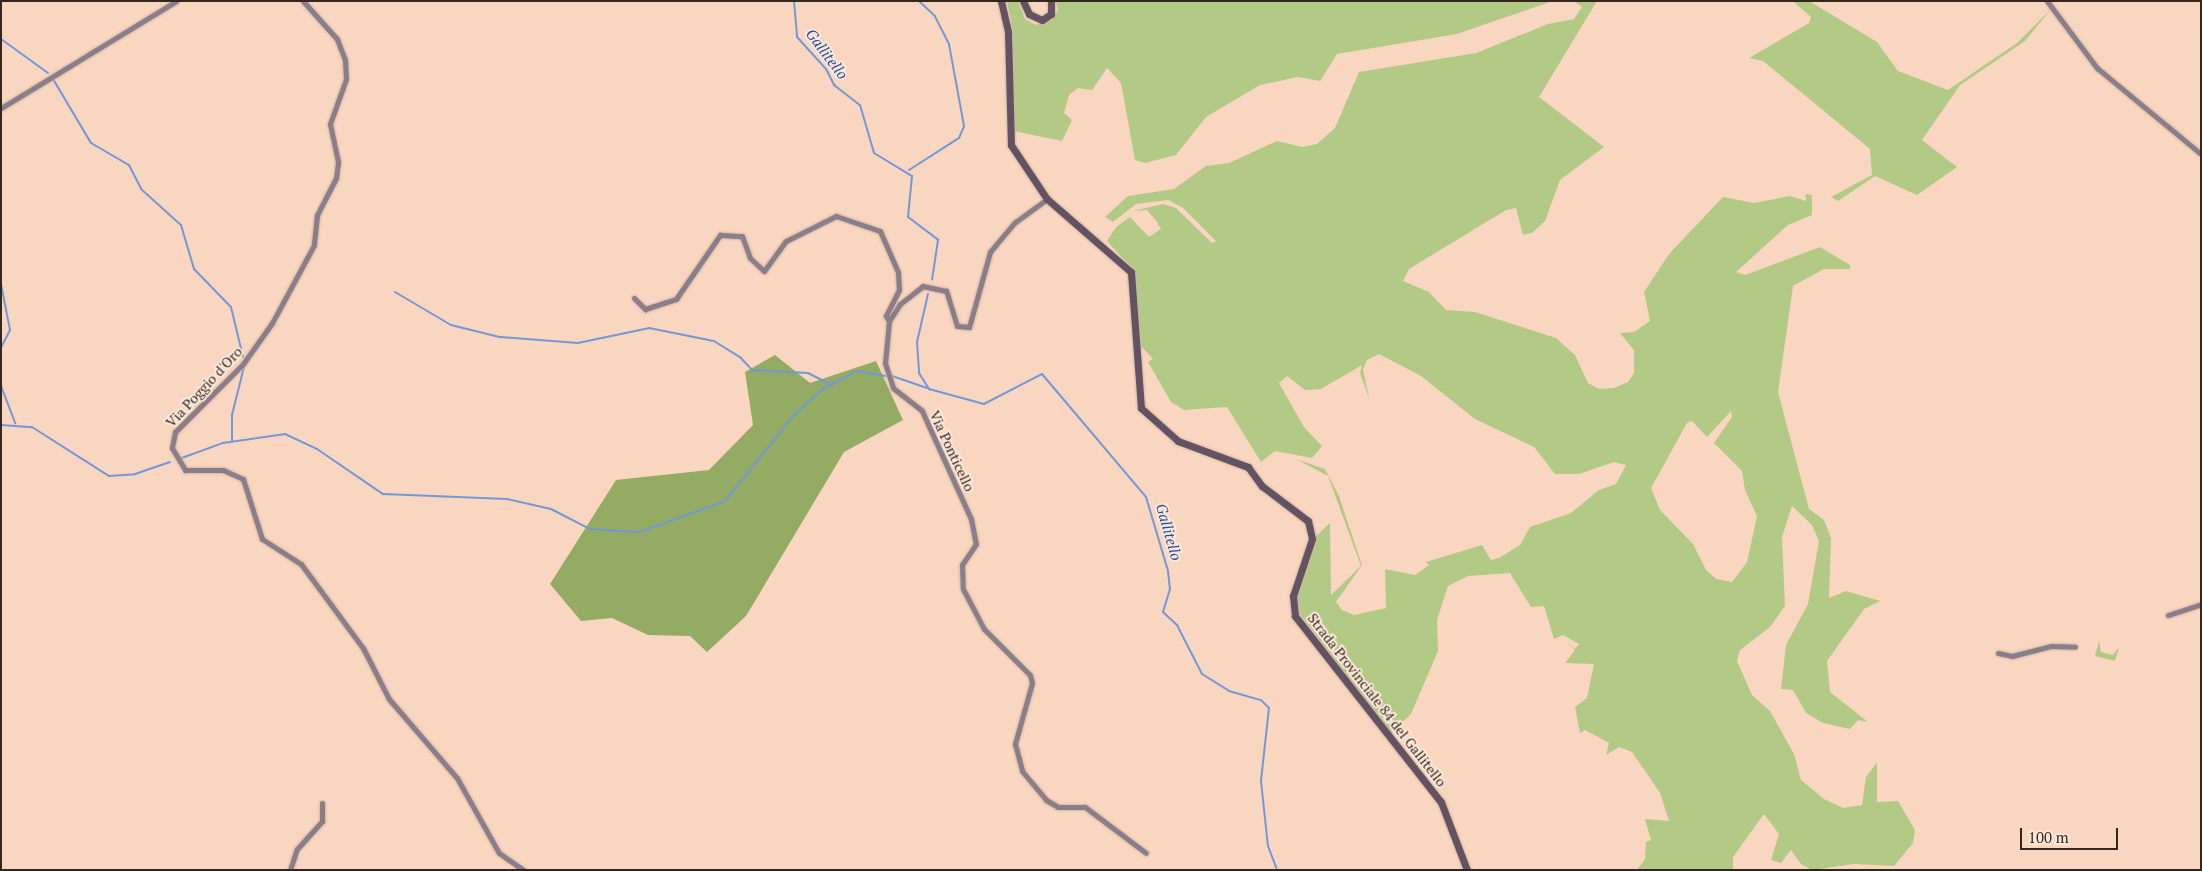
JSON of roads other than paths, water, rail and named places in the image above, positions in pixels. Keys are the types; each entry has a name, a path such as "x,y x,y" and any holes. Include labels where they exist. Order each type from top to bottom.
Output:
{"street":[{"path":"1,108 176,1"},
{"name":"Via Poggio d'Oro","path":"303,1 332,33 344,55 346,78 330,124 338,162 336,178 317,215 312,250 272,323 243,364 175,432 172,448 185,470 223,470 243,479 262,539 301,564 363,648 389,698 413,731 442,759 499,854 523,870"},
{"name":"Strada Provinciale 84 del Gallitello","path":"1001,1 1008,32 1010,140 1047,199 1131,272 1137,298 1137,397 1145,414 1178,441 1240,462 1272,495 1308,521 1312,539 1293,596 1295,616 1440,802 1467,870"},
{"path":"1023,1 1029,14 1042,20 1051,14 1051,1"},
{"path":"2047,1 2096,68 2201,154"},
{"path":"888,321 914,292 936,286 951,299 957,326 968,327 990,252 1015,222 1047,199"},
{"name":"Via Ponticello","path":"634,298 645,308 676,299 720,235 742,236 750,258 764,271 786,241 836,216 880,231 898,272 899,290 886,316 888,321 884,339 888,378 893,388 922,411 967,507 976,544 962,565 963,589 984,629 1030,675 1032,683 1015,744 1022,770 1046,800 1058,807 1085,807 1146,853"},
{"path":"2168,615 2201,604"},
{"path":"1998,652 2012,656 2051,646 2075,647"},
{"path":"290,870 297,848 322,821 322,803"}],"waterway":[{"name":"Gallitello","path":"794,1 797,37 826,69 834,85 860,105 874,153 912,176 908,217 938,240 932,280"},
{"path":"909,170 959,138 964,126 949,44 935,16 919,1"},
{"path":"1,39 48,73"},
{"path":"53,79 91,143 129,165 141,189 181,225 194,269 231,307 243,357"},
{"path":"1,284 10,330 1,348"},
{"path":"395,292 451,325 500,337 578,343 649,328 714,341 740,357 752,370 808,373 830,384"},
{"name":"Gallitello","path":"928,294 917,342 919,373 929,389 984,404 1042,374 1146,497 1168,571 1170,589 1163,612 1177,625 1202,674 1229,691 1261,700 1269,708 1261,781 1268,846 1277,870"},
{"path":"232,441 232,415 244,367"},
{"path":"179,459 223,443 285,434 317,449 383,494 507,499 551,509 590,529 640,532 725,501 795,414 823,389 857,371 886,376"},
{"path":"892,376 927,388"},
{"path":"1,386 15,423"},
{"path":"1,425 32,427 109,476 135,474 170,462"}]}
